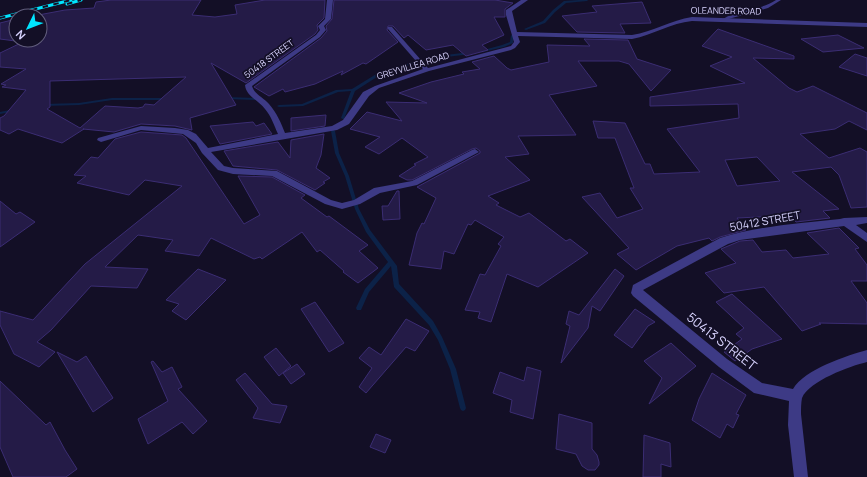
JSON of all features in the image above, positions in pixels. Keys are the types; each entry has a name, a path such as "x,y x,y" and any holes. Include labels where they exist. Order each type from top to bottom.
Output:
{"street":[{"name":"50418 STREET","path":"282,136 277,120 266,105 251,93 248,85 318,36 323,30 321,26 328,19 330,0"},
{"path":"515,34 509,15 509,10 512,6 525,0"},
{"name":"OLEANDER ROAD","path":"515,34 632,37 646,35 686,19 725,19 867,25"},
{"path":"390,28 427,70"},
{"name":"GREYVILLEA ROAD","path":"205,151 282,136 327,130 342,125 349,119 370,90 427,70 509,49 517,42 515,34"},
{"path":"101,140 142,128 175,130 193,136 199,141 214,162 227,170 274,173 328,202 342,206 357,202 377,190 408,185 421,180 475,152"},
{"name":"50412 STREET","path":"636,293 638,287 724,241 739,236 844,221 867,220"},
{"path":"844,221 867,238"},
{"name":"50413 STREET","path":"636,293 723,363 760,389 796,396"},
{"path":"801,477 794,415 796,396 805,386 824,372 867,356"}],"lane":[{"path":"725,19 770,7 779,0"}],"building":[{"path":"111,0 201,0 192,15 215,17 237,14 235,5 265,0 325,0 324,18 317,25 318,30 315,34 246,83 211,63 236,105 190,118 192,130 175,126 141,124 114,132 84,129 62,143 18,129 9,134 0,130 0,118 4,116 26,90 2,87 6,85 1,84 26,69 0,67 0,53 10,48 48,48 48,13 65,10 94,8 96,2","holes":["186,77 154,105 145,104 143,107 138,108 105,106 80,128 47,109 50,107 50,81"]},
{"path":"334,0 495,0 513,3 505,9 505,17 494,17 504,35 482,45 488,50 466,56 453,45 426,50 408,35 404,38 393,26 388,26 387,30 398,42 366,64 363,63 341,75 343,71 315,84 285,92 283,89 269,96 254,87 321,38 327,31 326,26 332,19"},
{"path":"642,2 651,23 620,24 625,33 577,32 562,16 597,12 592,6"},
{"path":"8,21 8,40 0,39 0,23"},
{"path":"718,29 794,56 794,59 753,58 789,88 797,92 813,86 867,113 867,130 849,121 835,129 800,134 829,158 860,148 867,152 867,207 851,208 839,175 831,167 792,172 839,209 823,211 830,218 796,222 791,217 781,218 780,216 737,218 746,230 720,237 712,241 709,238 677,246 636,270 617,254 629,248 582,197 600,193 617,218 643,209 630,188 634,188 615,138 598,138 593,121 625,123 645,164 650,164 654,174 700,172 667,129 739,118 738,104 650,106 650,97 745,83 710,66 732,57 702,46","holes":["757,157 780,181 737,186 725,160"]},
{"path":"838,35 864,48 823,52 801,39"},
{"path":"584,39 628,40 637,59 671,70 651,91 629,64 619,61 578,61 597,86 549,95 576,135 518,136 529,154 505,157 530,180 488,196 499,203 496,205 520,217 529,213 566,241 570,239 588,253 538,287 507,274 491,322 478,318 480,312 465,310 480,274 485,275 501,246 498,244 504,237 475,220 471,225 468,224 454,254 444,251 441,269 409,265 417,233 422,223 424,224 436,198 417,187 480,153 480,151 476,148 472,149 412,180 407,180 399,176 416,165 414,164 428,157 402,138 379,154 365,147 380,137 350,129 367,112 402,121 386,102 427,103 399,93 431,82 464,74 462,72 480,69 472,62 494,56 511,70 549,62 547,45 590,46"},
{"path":"855,54 867,58 867,76 839,67"},
{"path":"326,115 325,126 291,131 291,118"},
{"path":"253,122 256,126 264,123 272,134 220,144 210,126"},
{"path":"141,132 182,135 186,138 244,224 260,215 238,176 272,177 305,195 301,198 327,217 329,216 368,245 359,251 378,268 358,283 343,272 344,271 320,250 317,252 302,232 262,259 260,257 254,259 211,238 199,256 165,251 173,240 138,235 105,267 148,269 137,288 91,286 51,330 37,342 55,352 39,367 14,354 0,325 0,311 33,320 85,264 182,186 145,180 129,195 77,183 86,176 74,175 91,157 98,158 115,139"},
{"path":"324,134 321,155 316,168 330,178 323,182 325,183 315,190 277,170 233,166 224,151 278,142 290,158 291,140"},
{"path":"397,191 399,191 400,219 383,220 382,206 388,206"},
{"path":"0,201 16,214 20,212 35,222 0,247"},
{"path":"839,228 859,248 855,249 867,265 867,281 851,281 867,303 867,324 819,323 821,324 802,331 764,287 724,293 705,273 736,263 721,249 740,241 753,240 762,252 786,250 793,258 829,254 807,233"},
{"path":"198,269 226,280 186,320 172,311 179,304 166,300"},
{"path":"615,269 624,276 600,311 592,306 588,328 561,363 570,326 566,324 569,311 579,315"},
{"path":"732,294 782,339 752,349 735,361 724,352 742,339 736,334 744,328 716,302"},
{"path":"315,302 344,343 329,352 301,309"},
{"path":"635,309 655,322 648,326 632,348 614,335"},
{"path":"406,319 429,331 415,351 406,347 366,393 359,387 372,368 359,358 369,347 381,355"},
{"path":"671,343 696,366 649,404 662,378 644,361"},
{"path":"276,348 291,366 279,376 264,357"},
{"path":"57,352 77,362 86,356 113,398 93,412"},
{"path":"153,361 162,372 172,367 182,387 178,389 207,421 193,434 182,422 148,444 138,419 168,401 151,362"},
{"path":"297,364 305,374 291,384 283,373"},
{"path":"527,367 541,371 533,419 510,412 512,400 493,393 500,372 524,381"},
{"path":"245,373 272,404 287,406 280,423 253,418 258,408 236,380"},
{"path":"712,373 746,395 736,414 739,415 733,428 727,424 720,438 692,420 699,399"},
{"path":"0,381 46,425 50,422 77,469 66,477 13,477 0,447"},
{"path":"559,414 592,423 592,449 597,455 599,462 599,465 595,470 588,470 582,466 576,454 556,449"},
{"path":"376,434 391,440 385,453 370,447"},
{"path":"644,435 670,443 671,467 661,464 661,477 643,477"}],"waterway":[{"path":"525,29 544,22 565,2 587,0"},
{"path":"482,51 503,46 512,42 512,36"},
{"path":"428,58 471,53"},
{"path":"353,90 379,74 414,63"},
{"path":"279,106 303,105 337,91 353,90"},
{"path":"343,118 353,90"},
{"path":"226,98 257,99"},
{"path":"44,105 79,104 112,99 168,99"},
{"path":"0,113 15,110"},
{"path":"333,131 337,153 347,176 357,209 368,231 394,266 396,285 431,323 440,339 453,369 463,408"},
{"path":"359,308 367,291 391,262"}],"railway":[{"path":"0,18 71,0"},
{"path":"67,4 81,0"}]}
